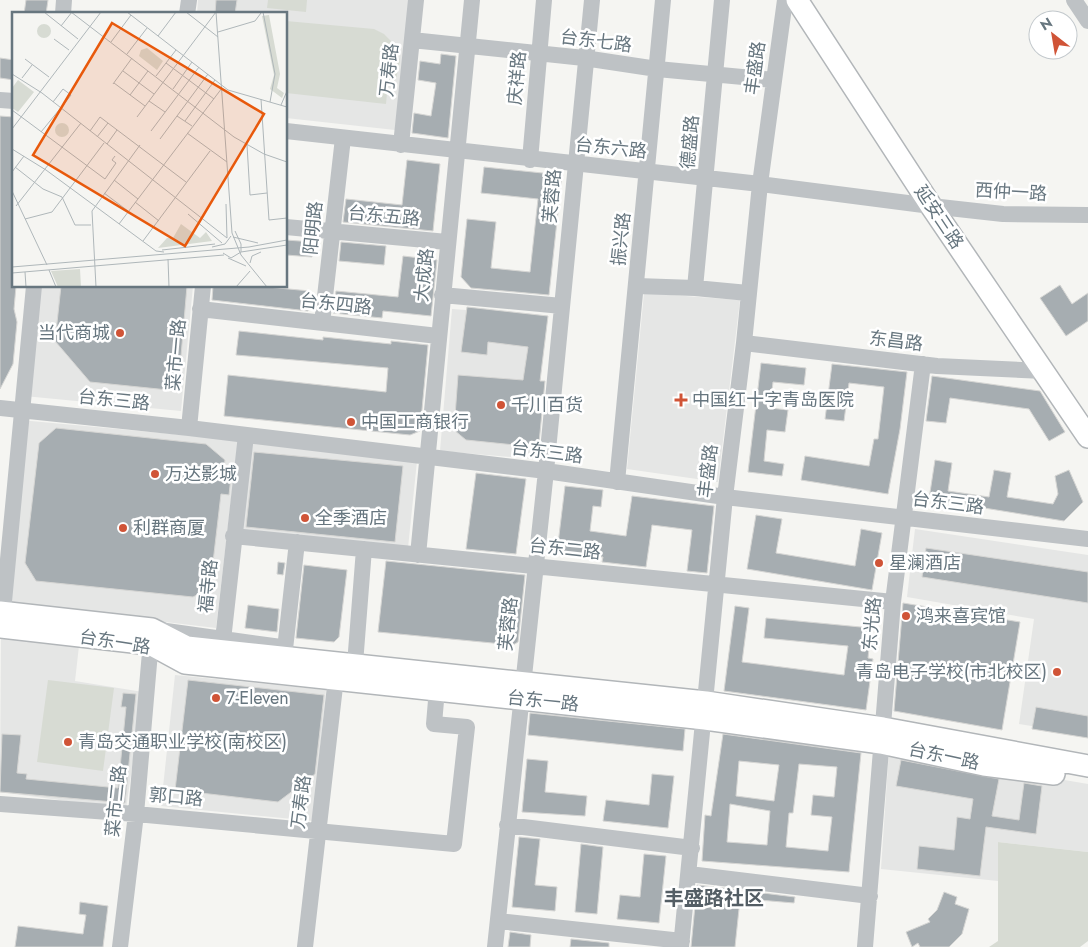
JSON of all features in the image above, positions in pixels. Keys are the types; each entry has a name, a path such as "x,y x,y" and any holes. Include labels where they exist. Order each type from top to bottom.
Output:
{"main road":[{"name":"延安三路","path":"797,0 931,206 1087,436"},
{"name":"台东一路","path":"1,617 151,636 186,647 285,652 346,665 437,690 521,690"},
{"name":"台东一路","path":"151,636 185,663 346,665 521,690 706,710 882,736 1017,753 1040,749 1088,754"},
{"name":"台东一路","path":"882,736 984,765 1088,778"},
{"path":"1017,753 1088,766"}],"street":[{"name":"万寿路","path":"401,145 416,0"},
{"name":"大成路","path":"418,555 472,0"},
{"name":"庆祥路","path":"530,160 544,0"},
{"name":"芙蓉路","path":"495,947 521,690 546,471 584,58 592,0"},
{"name":"振兴路","path":"617,482 663,0"},
{"name":"德盛路","path":"695,288 707,178 722,0"},
{"name":"丰盛路","path":"682,944 706,710 724,497 744,343 760,184 785,0"},
{"path":"1074,0 1088,20"},
{"name":"台东七路","path":"412,40 584,58 657,69 716,73 774,80"},
{"name":"台东六路","path":"288,131 456,152 760,184 931,206"},
{"name":"阳明路","path":"322,323 343,138"},
{"name":"西仲一路","path":"931,206 1003,214 1088,215"},
{"name":"台东五路","path":"288,227 447,242"},
{"path":"637,286 695,288 748,293"},
{"path":"1,617 6,508 21,410 34,288"},
{"name":"菜市一路","path":"189,428 203,288"},
{"path":"442,295 562,306"},
{"name":"台东四路","path":"200,315 322,323 438,336"},
{"name":"东昌路","path":"744,343 923,364 1044,371"},
{"name":"东光路","path":"865,947 893,602 923,364"},
{"name":"台东三路","path":"0,408 189,428 546,471 724,497 1088,539"},
{"name":"福寺路","path":"223,640 246,435"},
{"name":"台东二路","path":"234,536 418,555 535,560 717,584 893,602"},
{"path":"151,636 223,640 285,652 297,542"},
{"name":"万寿路","path":"305,947 318,830 364,549"},
{"name":"菜市二路","path":"120,947 136,814 151,636"},
{"name":"郭口路","path":"0,804 318,830 454,844 467,727 434,724 437,690"},
{"path":"507,825 692,848"},
{"path":"689,874 870,896"},
{"path":"498,921 682,944"}],"shaded area":[{"path":"198,0 409,0 395,130 288,118 288,12 197,12"},
{"path":"268,0 307,0 306,12 267,8"},
{"path":"288,21 374,29 384,34 396,46 400,61 396,79 384,92 387,93 386,104 288,93"},
{"name":"当代商城","path":"35,288 193,288 181,411 24,396"},
{"name":"中国红十字青岛医院","path":"644,293 740,300 718,482 627,469"},
{"path":"452,309 548,316 541,371 535,459 440,451"},
{"name":"利群商厦","path":"20,420 238,440 216,628 5,603"},
{"name":"利群商厦","path":"249,440 417,461 408,548 242,530"},
{"name":"青岛电子学校(市北校区)","path":"915,529 1088,555 1088,735 1019,724 1034,619 907,597"},
{"name":"青岛交通职业学校(南校区)","path":"1,636 79,646 75,681 143,692 126,809 0,792"},
{"path":"175,675 326,690 313,821 161,806"},
{"path":"48,680 114,688 103,771 37,762"},
{"path":"889,750 1088,784 1088,852 998,842 998,881 881,869"},
{"path":"998,842 1088,852 1088,941 1080,947 989,947 998,941"}],"building":[{"path":"26,0 48,0 46,12 24,12"},
{"path":"216,0 237,0 235,12 215,12"},
{"path":"441,54 456,56 448,138 412,133 414,113 431,116 436,83 418,80 420,61 440,64"},
{"path":"0,58 12,60 12,80 0,78"},
{"path":"0,116 12,117 12,288 16,288 14,309 17,322 13,364 0,389"},
{"path":"407,160 440,164 433,231 343,222 346,199 402,205"},
{"path":"484,167 562,175 549,295 471,288 461,277 467,219 496,222 491,268 530,272 538,199 481,193"},
{"path":"288,240 313,242 312,257 288,255"},
{"path":"341,242 386,246 384,265 339,261"},
{"path":"403,256 437,260 431,316 383,311 382,318 333,313 336,291 398,297"},
{"path":"1060,285 1072,304 1088,293 1088,321 1066,336 1040,298"},
{"name":"当代商城","path":"61,288 187,288 178,391 90,382 55,341"},
{"path":"213,288 278,288 310,291 308,311 212,300"},
{"name":"千川百货","path":"467,307 548,316 540,381 545,381 539,443 534,447 466,440 454,430 458,375 523,380 528,347 488,342 487,355 461,352"},
{"path":"239,331 323,340 323,337 391,344 391,341 428,345 420,431 410,435 224,416 228,375 386,392 388,368 236,355"},
{"path":"761,363 806,368 804,385 773,382 770,408 788,410 785,432 767,430 764,461 784,464 782,476 748,472"},
{"path":"832,364 907,372 900,429 888,494 801,480 805,456 869,466 874,439 878,439 884,387 849,383 844,421 825,419"},
{"path":"932,376 1040,391 1065,432 1049,441 1029,409 950,398 946,423 926,421"},
{"name":"利群商厦","path":"56,428 206,444 225,460 224,468 232,468 229,495 221,494 210,588 193,597 36,581 25,563 39,443"},
{"name":"利群商厦","path":"254,452 403,466 395,542 246,527"},
{"path":"935,460 952,463 948,491 989,497 994,470 1011,473 1007,497 1053,504 1058,494 1055,476 1069,470 1083,502 1064,521 929,499"},
{"path":"476,473 526,479 516,554 466,549"},
{"path":"565,486 603,490 601,507 593,506 590,531 626,536 632,496 714,506 707,573 687,571 692,530 652,525 646,567 602,562 603,557 557,552"},
{"path":"756,515 782,519 776,553 855,566 861,529 882,533 872,590 747,569"},
{"path":"926,548 1088,572 1088,603 922,577"},
{"path":"386,561 525,575 518,642 513,645 378,632"},
{"path":"278,562 285,563 283,575 277,574"},
{"path":"304,565 347,570 339,637 334,642 296,638"},
{"path":"903,603 1020,622 1002,730 894,711"},
{"path":"248,605 279,609 277,632 245,628"},
{"path":"735,606 749,608 742,662 844,675 848,646 764,638 766,618 871,628 868,658 873,659 866,710 724,691"},
{"path":"188,680 324,695 315,774 278,802 175,790"},
{"path":"123,693 136,694 125,803 0,792 2,734 21,735 17,773 27,774 26,779 118,788 126,707 121,707"},
{"path":"1036,707 1088,716 1088,738 1032,729"},
{"path":"530,713 685,729 683,751 528,735"},
{"path":"723,734 861,753 849,872 702,861 705,815 711,816","holes":["739,761 779,765 774,801 736,796","799,764 837,767 834,797 813,795 811,815 832,817 828,851 786,847 789,813 793,813","730,804 770,811 767,845 727,842"]},
{"path":"527,759 548,761 545,792 587,796 585,816 522,812"},
{"path":"901,760 999,779 992,816 1019,820 1024,783 1042,786 1036,834 986,827 980,876 917,869 919,846 954,850 957,817 970,819 973,799 896,786"},
{"path":"652,774 674,776 668,828 603,821 606,800 649,805"},
{"path":"519,837 540,839 535,885 557,887 555,911 512,907"},
{"path":"581,844 603,847 597,914 575,912"},
{"path":"644,854 666,856 659,923 617,919 620,895 640,897"},
{"path":"697,885 741,890 735,947 691,947"},
{"path":"747,891 795,897 794,903 747,899"},
{"path":"944,892 957,897 955,904 969,909 962,934 949,947 920,947 918,943 912,947 906,932 930,922 928,919 937,910"},
{"path":"80,902 108,906 103,947 15,947 18,926 83,934 86,915 79,914"},
{"path":"510,932 531,935 530,947 508,947"},
{"path":"571,939 609,943 609,947 570,947"}],"place":[{"name":"当代商城","path":"120,333"},
{"name":"中国红十字青岛医院","path":"681,400"},
{"name":"千川百货","path":"501,405"},
{"name":"中国工商银行","path":"351,422"},
{"name":"万达影城","path":"155,474"},
{"name":"全季酒店","path":"305,518"},
{"name":"利群商厦","path":"123,528"},
{"name":"星澜酒店","path":"879,563"},
{"name":"鸿来喜宾馆","path":"906,616"},
{"name":"青岛电子学校(市北校区)","path":"1057,672"},
{"name":"7-Eleven","path":"216,698"},
{"name":"青岛交通职业学校(南校区)","path":"68,742"}],"district":[{"name":"丰盛路社区","path":"714,898"}]}
